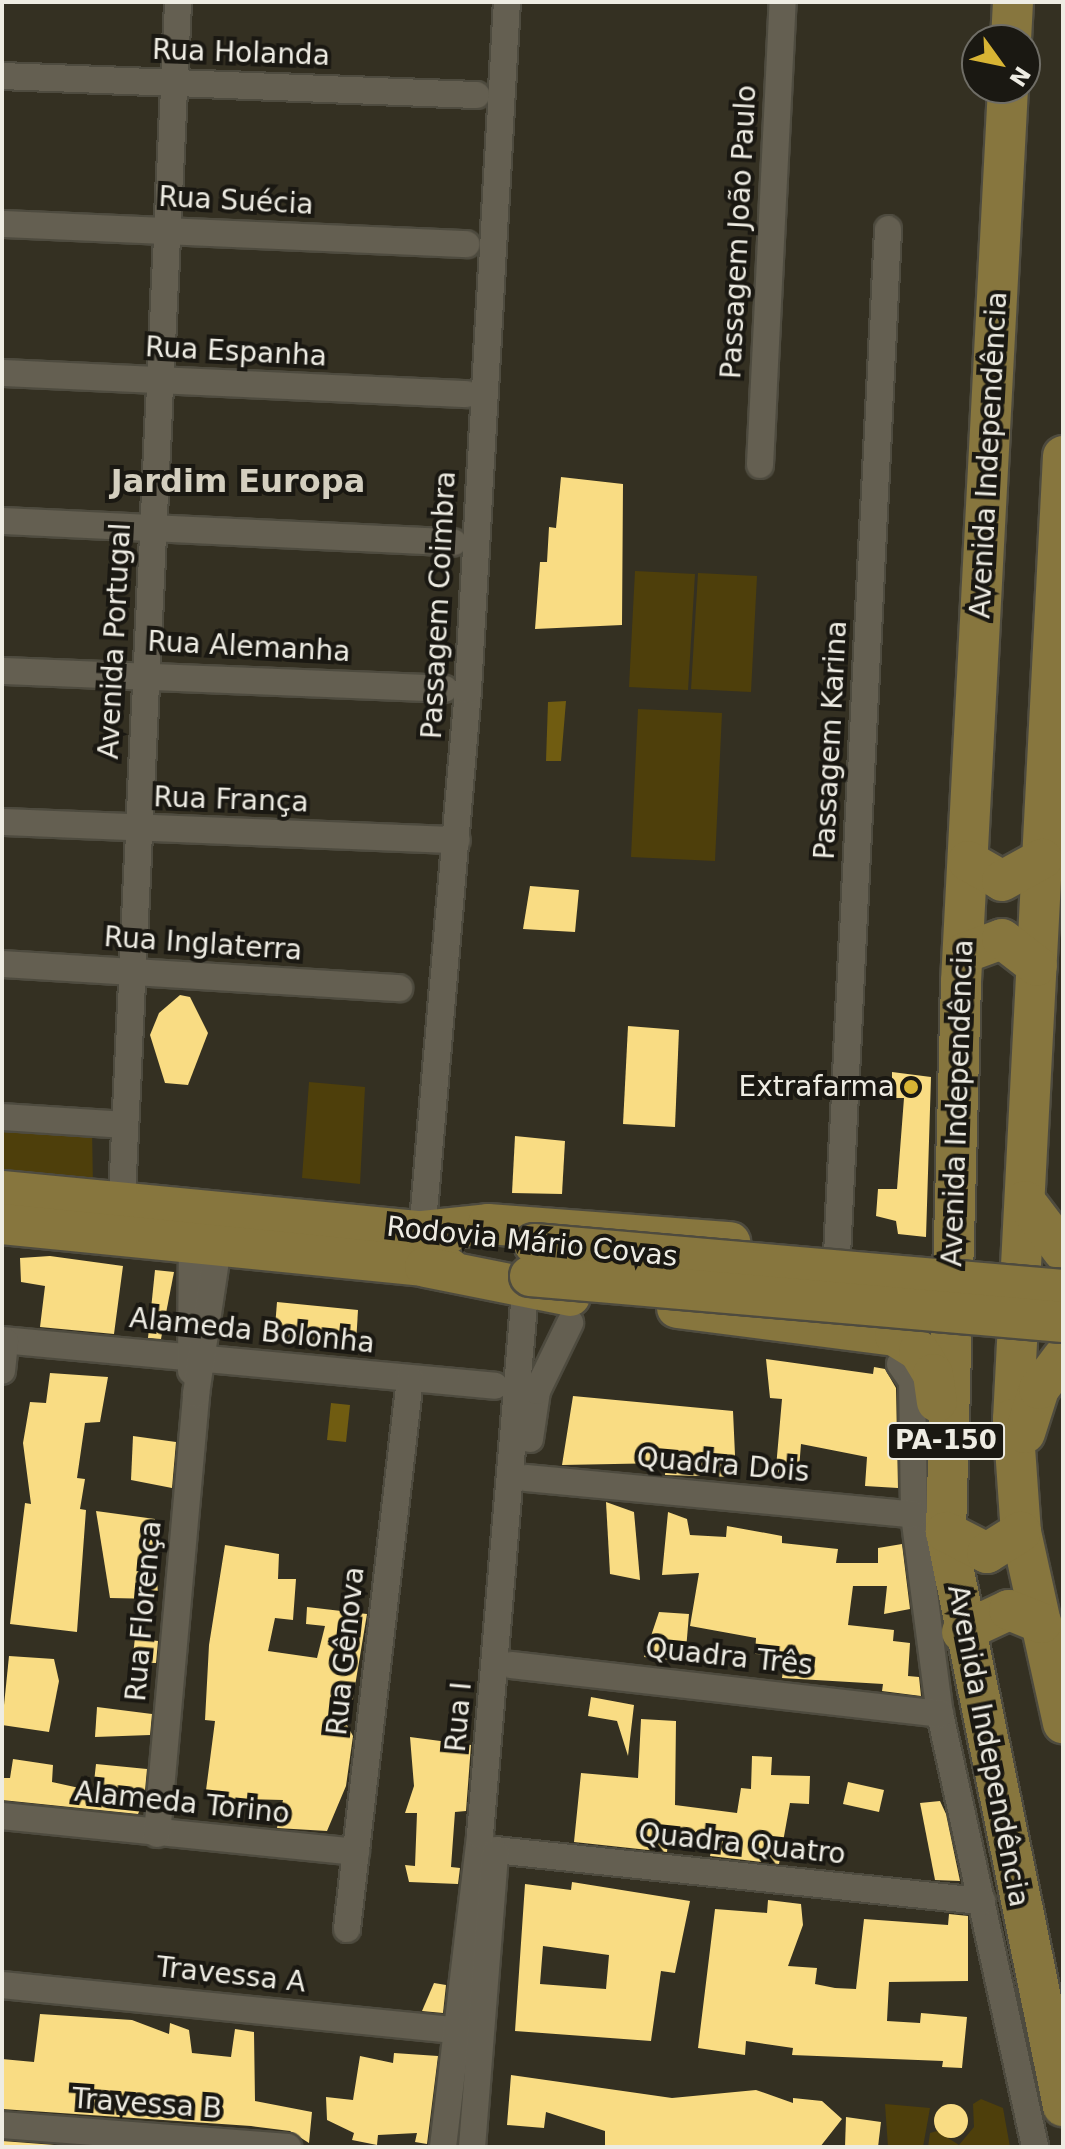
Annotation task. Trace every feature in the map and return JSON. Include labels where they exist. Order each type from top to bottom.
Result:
[{"type":"main road","points":[[1012,24],[1013,2]]},
{"type":"main road","name":"Avenida Independência","points":[[1007,104],[968,861],[947,1350],[946,1471],[930,1524],[962,1632],[1063,2106]]},
{"type":"main road","points":[[1063,456],[1025,1201],[1063,1251]]},
{"type":"main road","points":[[968,861],[1002,881],[1042,859]]},
{"type":"main road","points":[[964,953],[1002,939],[1037,966]]},
{"type":"main road","name":"Rodovia Mário Covas","points":[[2,1191],[121,1219],[205,1245],[424,1236]]},
{"type":"main road","name":"PA-150","points":[[1025,1201],[1017,1353],[1015,1480],[1021,1532],[1063,1723]]},
{"type":"main road","points":[[424,1236],[488,1224],[837,1255],[927,1254],[944,1241],[954,1215]]},
{"type":"main road","name":"Rodovia Mário Covas","points":[[2,1224],[121,1219],[424,1236],[529,1270],[1063,1322]]},
{"type":"main road","points":[[529,1270],[895,1336],[919,1351],[933,1374],[946,1471]]},
{"type":"main road","name":"Rodovia Mário Covas","points":[[529,1270],[1063,1290]]},
{"type":"main road","points":[[1015,1480],[1039,1389],[1063,1357]]},
{"type":"main road","points":[[930,1524],[987,1553],[1021,1532]]},
{"type":"main road","points":[[962,1632],[993,1612],[1042,1623]]},
{"type":"street","name":"Avenida Portugal","points":[[121,1219],[130,971],[178,2]]},
{"type":"street","name":"Passagem Coimbra","points":[[424,1236],[457,840],[507,2]]},
{"type":"street","name":"Passagem João Paulo","points":[[760,465],[783,2]]},
{"type":"street","name":"Rua Holanda","points":[[2,76],[477,95]]},
{"type":"street","name":"Rua Suécia","points":[[2,224],[467,244]]},
{"type":"street","name":"Passagem Karina","points":[[837,1255],[888,229]]},
{"type":"street","name":"Rua Espanha","points":[[2,373],[467,394]]},
{"type":"street","points":[[2,521],[454,542]]},
{"type":"street","name":"Rua Alemanha","points":[[2,671],[145,674],[445,689]]},
{"type":"street","name":"Rua França","points":[[2,822],[457,840]]},
{"type":"street","name":"Rua Inglaterra","points":[[2,964],[399,988]]},
{"type":"street","points":[[2,1117],[125,1125]]},
{"type":"street","name":"Rua Florença","points":[[157,1834],[196,1394],[205,1245]]},
{"type":"street","name":"Rua I","points":[[443,2147],[454,2030],[482,1820],[529,1270]]},
{"type":"street","points":[[472,2147],[526,1478],[537,1391],[570,1323]]},
{"type":"street","points":[[2,1371],[4,1340]]},
{"type":"street","name":"Alameda Bolonha","points":[[4,1340],[197,1355],[495,1386]]},
{"type":"street","points":[[900,1364],[912,1381],[930,1524],[940,1714],[1035,2147]]},
{"type":"street","name":"Rua Gênova","points":[[347,1929],[410,1379]]},
{"type":"street","name":"Quadra Dois","points":[[526,1478],[930,1524]]},
{"type":"street","name":"Quadra Três","points":[[511,1665],[940,1714]]},
{"type":"street","name":"Alameda Torino","points":[[2,1816],[356,1852]]},
{"type":"street","name":"Quadra Quatro","points":[[495,1850],[982,1901]]},
{"type":"street","name":"Travessa A","points":[[2,1985],[454,2030]]},
{"type":"street","name":"Travessa B","points":[[2,2125],[288,2147]]},
{"type":"shaded area","points":[[635,571],[695,574],[688,690],[629,687]]},
{"type":"shaded area","points":[[698,573],[757,576],[751,692],[691,689]]},
{"type":"shaded area","points":[[566,701],[561,761],[546,761],[548,702]]},
{"type":"shaded area","points":[[638,709],[722,713],[715,861],[631,857]]},
{"type":"shaded area","points":[[309,1082],[365,1087],[360,1184],[302,1178]]},
{"type":"shaded area","points":[[2,1126],[92,1128],[93,1188],[2,1177]]},
{"type":"shaded area","points":[[331,1403],[350,1405],[346,1442],[327,1440]]},
{"type":"shaded area","points":[[981,2099],[1003,2108],[1010,2147],[928,2147],[930,2133],[937,2131],[959,2145],[974,2127],[973,2104]]},
{"type":"shaded area","points":[[885,2104],[930,2108],[923,2147],[888,2147]]},
{"type":"building","points":[[561,477],[623,484],[622,625],[535,629],[540,562],[547,562],[549,527],[556,528]]},
{"type":"building","points":[[530,886],[579,890],[575,932],[523,929]]},
{"type":"building","points":[[180,995],[190,997],[208,1033],[188,1085],[165,1083],[150,1035],[159,1013]]},
{"type":"building","points":[[628,1026],[679,1030],[675,1127],[623,1124]]},
{"type":"building","points":[[892,1072],[931,1077],[926,1237],[898,1234],[896,1221],[876,1216],[878,1189],[897,1189],[904,1098],[892,1098]]},
{"type":"building","points":[[515,1136],[565,1141],[562,1194],[512,1193]]},
{"type":"building","points":[[50,1256],[123,1266],[114,1334],[40,1327],[45,1286],[21,1282],[20,1258]]},
{"type":"building","points":[[155,1270],[174,1272],[161,1339],[148,1338]]},
{"type":"building","points":[[277,1302],[358,1310],[356,1344],[274,1340]]},
{"type":"building","points":[[766,1359],[873,1374],[874,1367],[885,1369],[896,1388],[898,1488],[865,1486],[867,1457],[801,1444],[798,1481],[775,1479],[782,1399],[770,1398]]},
{"type":"building","points":[[50,1373],[108,1377],[100,1422],[85,1423],[77,1478],[85,1479],[80,1509],[86,1510],[77,1632],[10,1624],[25,1503],[31,1504],[23,1443],[30,1402],[46,1403]]},
{"type":"building","points":[[573,1396],[733,1411],[736,1477],[665,1475],[666,1463],[562,1465]]},
{"type":"building","points":[[133,1436],[176,1442],[172,1488],[131,1480]]},
{"type":"building","points":[[606,1502],[634,1512],[640,1580],[610,1574]]},
{"type":"building","points":[[96,1511],[155,1519],[158,1599],[110,1598]]},
{"type":"building","points":[[668,1512],[687,1519],[690,1535],[726,1537],[727,1526],[782,1536],[782,1543],[838,1549],[836,1563],[878,1563],[878,1548],[902,1544],[910,1609],[884,1614],[887,1586],[853,1586],[848,1625],[894,1630],[893,1641],[910,1643],[908,1676],[919,1677],[921,1696],[882,1691],[883,1684],[782,1678],[785,1656],[755,1654],[756,1638],[690,1626],[699,1573],[662,1575]]},
{"type":"building","points":[[225,1545],[279,1554],[278,1579],[296,1579],[293,1620],[275,1618],[268,1651],[317,1658],[325,1626],[306,1624],[307,1607],[367,1614],[352,1704],[335,1703],[353,1736],[346,1786],[327,1831],[277,1828],[283,1800],[205,1798],[215,1721],[205,1720],[209,1645]]},
{"type":"building","points":[[659,1612],[689,1614],[685,1662],[644,1657]]},
{"type":"building","points":[[135,1638],[158,1641],[156,1663],[132,1663]]},
{"type":"building","points":[[9,1656],[54,1659],[59,1681],[49,1732],[2,1725]]},
{"type":"building","points":[[591,1697],[634,1705],[628,1756],[617,1721],[588,1716]]},
{"type":"building","points":[[97,1707],[152,1714],[150,1735],[95,1737]]},
{"type":"building","points":[[641,1719],[676,1721],[675,1805],[737,1813],[741,1788],[751,1789],[752,1756],[772,1757],[771,1775],[810,1776],[809,1804],[790,1803],[779,1864],[710,1856],[714,1837],[669,1832],[667,1852],[574,1842],[581,1773],[638,1778]]},
{"type":"building","points":[[410,1737],[471,1745],[466,1811],[455,1812],[451,1867],[460,1868],[458,1884],[409,1882],[405,1865],[415,1866],[417,1813],[405,1813],[414,1786]]},
{"type":"building","points":[[13,1759],[53,1765],[52,1782],[93,1791],[96,1764],[147,1769],[144,1801],[138,1814],[2,1800],[2,1778],[10,1778]]},
{"type":"building","points":[[848,1782],[884,1790],[879,1812],[843,1804]]},
{"type":"building","points":[[940,1801],[946,1814],[960,1881],[935,1880],[920,1803]]},
{"type":"building","points":[[572,1882],[690,1901],[675,1973],[661,1971],[651,2041],[515,2031],[525,1884],[571,1890]],"holes":[[[543,1946],[609,1955],[606,1989],[540,1984]]]},
{"type":"building","points":[[768,1900],[801,1904],[803,1925],[788,1966],[817,1968],[815,1984],[835,1988],[856,1989],[864,1919],[948,1925],[949,1914],[968,1916],[968,1981],[889,1982],[887,2021],[920,2023],[921,2013],[967,2017],[962,2068],[942,2067],[943,2061],[792,2055],[793,2048],[746,2041],[745,2055],[698,2048],[715,1909],[767,1913]]},
{"type":"building","points":[[434,1983],[446,1985],[443,2013],[422,2011]]},
{"type":"building","points":[[40,2014],[132,2020],[169,2034],[170,2023],[189,2030],[192,2053],[231,2057],[235,2029],[254,2032],[255,2101],[312,2112],[309,2143],[290,2131],[251,2126],[2,2109],[2,2059],[34,2062]]},
{"type":"building","points":[[394,2053],[438,2056],[427,2144],[415,2142],[417,2133],[378,2135],[377,2145],[352,2140],[354,2133],[327,2120],[326,2097],[353,2100],[360,2056],[393,2063]]},
{"type":"building","points":[[511,2075],[672,2098],[756,2090],[793,2103],[793,2098],[822,2101],[842,2119],[820,2147],[605,2147],[605,2131],[546,2112],[544,2128],[507,2125]]},
{"type":"building","points":[[951,2104],[963,2109],[968,2121],[963,2133],[951,2138],[939,2133],[934,2121],[939,2109]]},
{"type":"building","points":[[846,2117],[881,2122],[878,2147],[845,2147]]},
{"type":"building","points":[[2,2141],[55,2145],[55,2147],[2,2147]]},
{"type":"place","name":"Extrafarma","points":[[911,1087]]},
{"type":"district","name":"Jardim Europa","points":[[238,481]]}]
